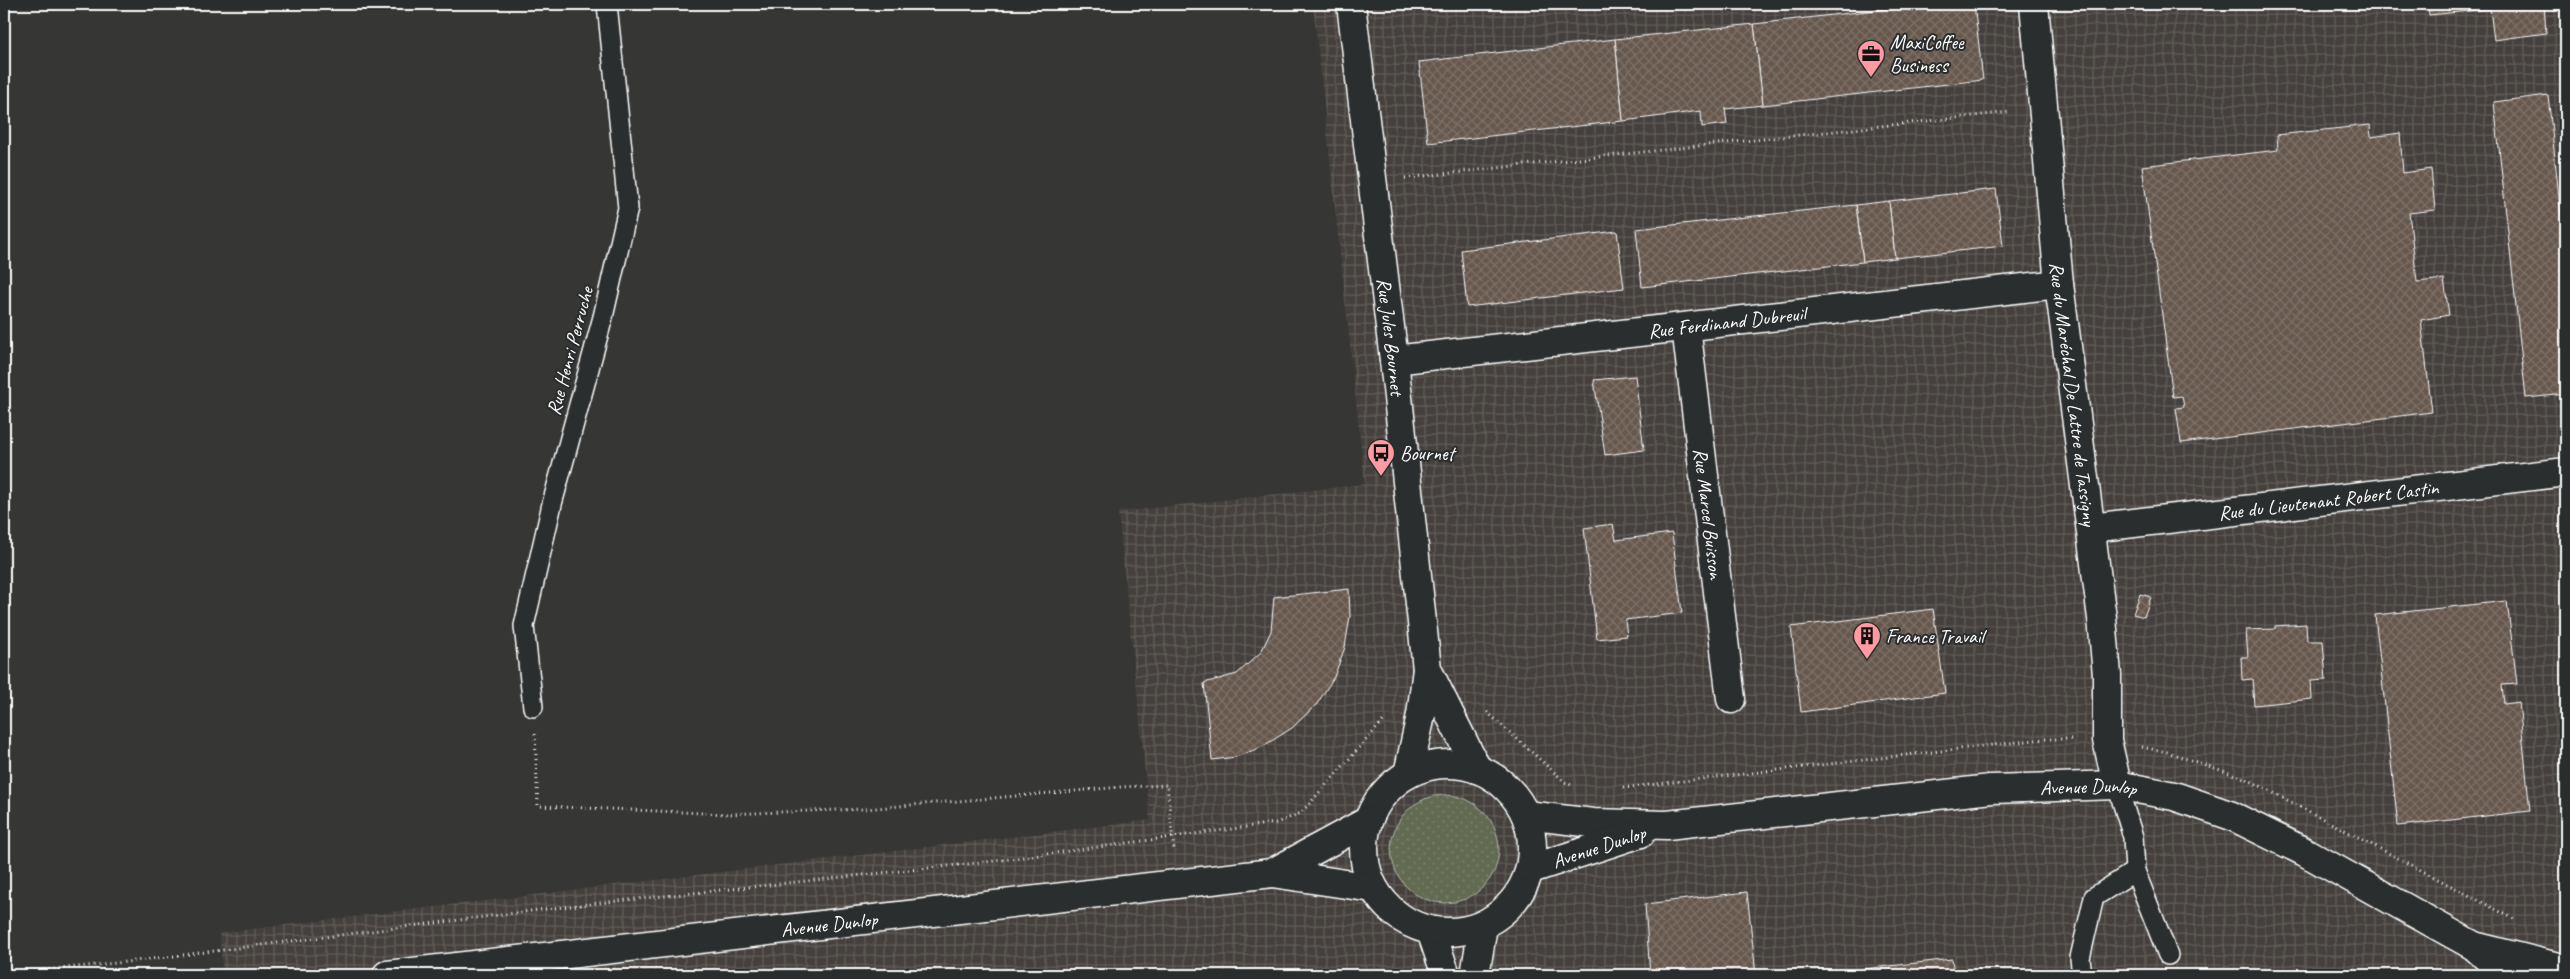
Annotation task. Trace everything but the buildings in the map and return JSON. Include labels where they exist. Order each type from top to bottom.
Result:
[{"type":"street","name":"Rue Jules Bournet","points":[[1351,4],[1394,360],[1427,669],[1421,715],[1408,774]]},
{"type":"street","name":"Rue du Maréchal De Lattre de Tassigny","points":[[2034,4],[2059,284],[2091,528],[2107,675],[2107,740],[2117,785]]},
{"type":"street","name":"Rue Ferdinand Dubreuil","points":[[1394,360],[2059,284]]},
{"type":"street","name":"Rue Marcel Buisson","points":[[1686,327],[1731,698]]},
{"type":"street","name":"Rue du Lieutenant Robert Castin","points":[[2091,528],[2566,472]]},
{"type":"street","name":"Rue Jules Bournet","points":[[1427,669],[1477,769]]},
{"type":"street","points":[[1454,764],[1477,769],[1498,780],[1509,790],[1526,815],[1533,841],[1531,869],[1521,893],[1505,912],[1484,926],[1458,932],[1431,931],[1408,922],[1388,908],[1373,888],[1364,859],[1363,844],[1368,822],[1377,803],[1391,786],[1408,774],[1430,766],[1454,764]]},
{"type":"street","name":"Avenue Dunlop","points":[[1526,815],[1593,823],[1667,825],[1991,789],[2117,785],[2174,796],[2232,816],[2303,851],[2474,946],[2506,975]]},
{"type":"street","name":"Avenue Dunlop","points":[[1272,873],[1368,822]]},
{"type":"street","name":"Avenue Dunlop","points":[[1531,869],[1592,847],[1667,825]]},
{"type":"street","name":"Avenue Dunlop","points":[[387,975],[1272,873],[1373,888]]},
{"type":"street","points":[[1475,975],[1484,926]]},
{"type":"street","points":[[1431,931],[1446,975]]},
{"type":"street","name":"Avenue Dunlop","points":[[2474,946],[2566,969]]},
{"type":"lane","name":"Rue Henri Perruche","points":[[533,707],[524,626],[552,504],[603,317],[628,208],[608,4]]},
{"type":"lane","points":[[2117,785],[2132,837],[2135,871],[2168,955]]},
{"type":"lane","points":[[2082,975],[2080,958],[2094,897],[2135,871]]},
{"type":"path","points":[[1372,181],[2043,108]]},
{"type":"path","points":[[533,707],[538,806],[727,814],[865,809],[1121,786],[1167,785],[1177,884]]},
{"type":"shaded area","points":[[1313,4],[2566,4],[2566,975],[223,975],[219,933],[1150,820],[1118,512],[1365,484]]},
{"type":"green space","points":[[1445,795],[1466,799],[1483,811],[1495,828],[1499,849],[1495,870],[1483,887],[1466,899],[1445,903],[1424,899],[1407,887],[1395,870],[1391,849],[1395,828],[1407,811],[1424,799]]},
{"type":"place","name":"MaxiCoffee Business","points":[[1871,78]]},
{"type":"place","name":"Bournet","points":[[1381,477]]},
{"type":"place","name":"France Travail","points":[[1867,660]]}]
